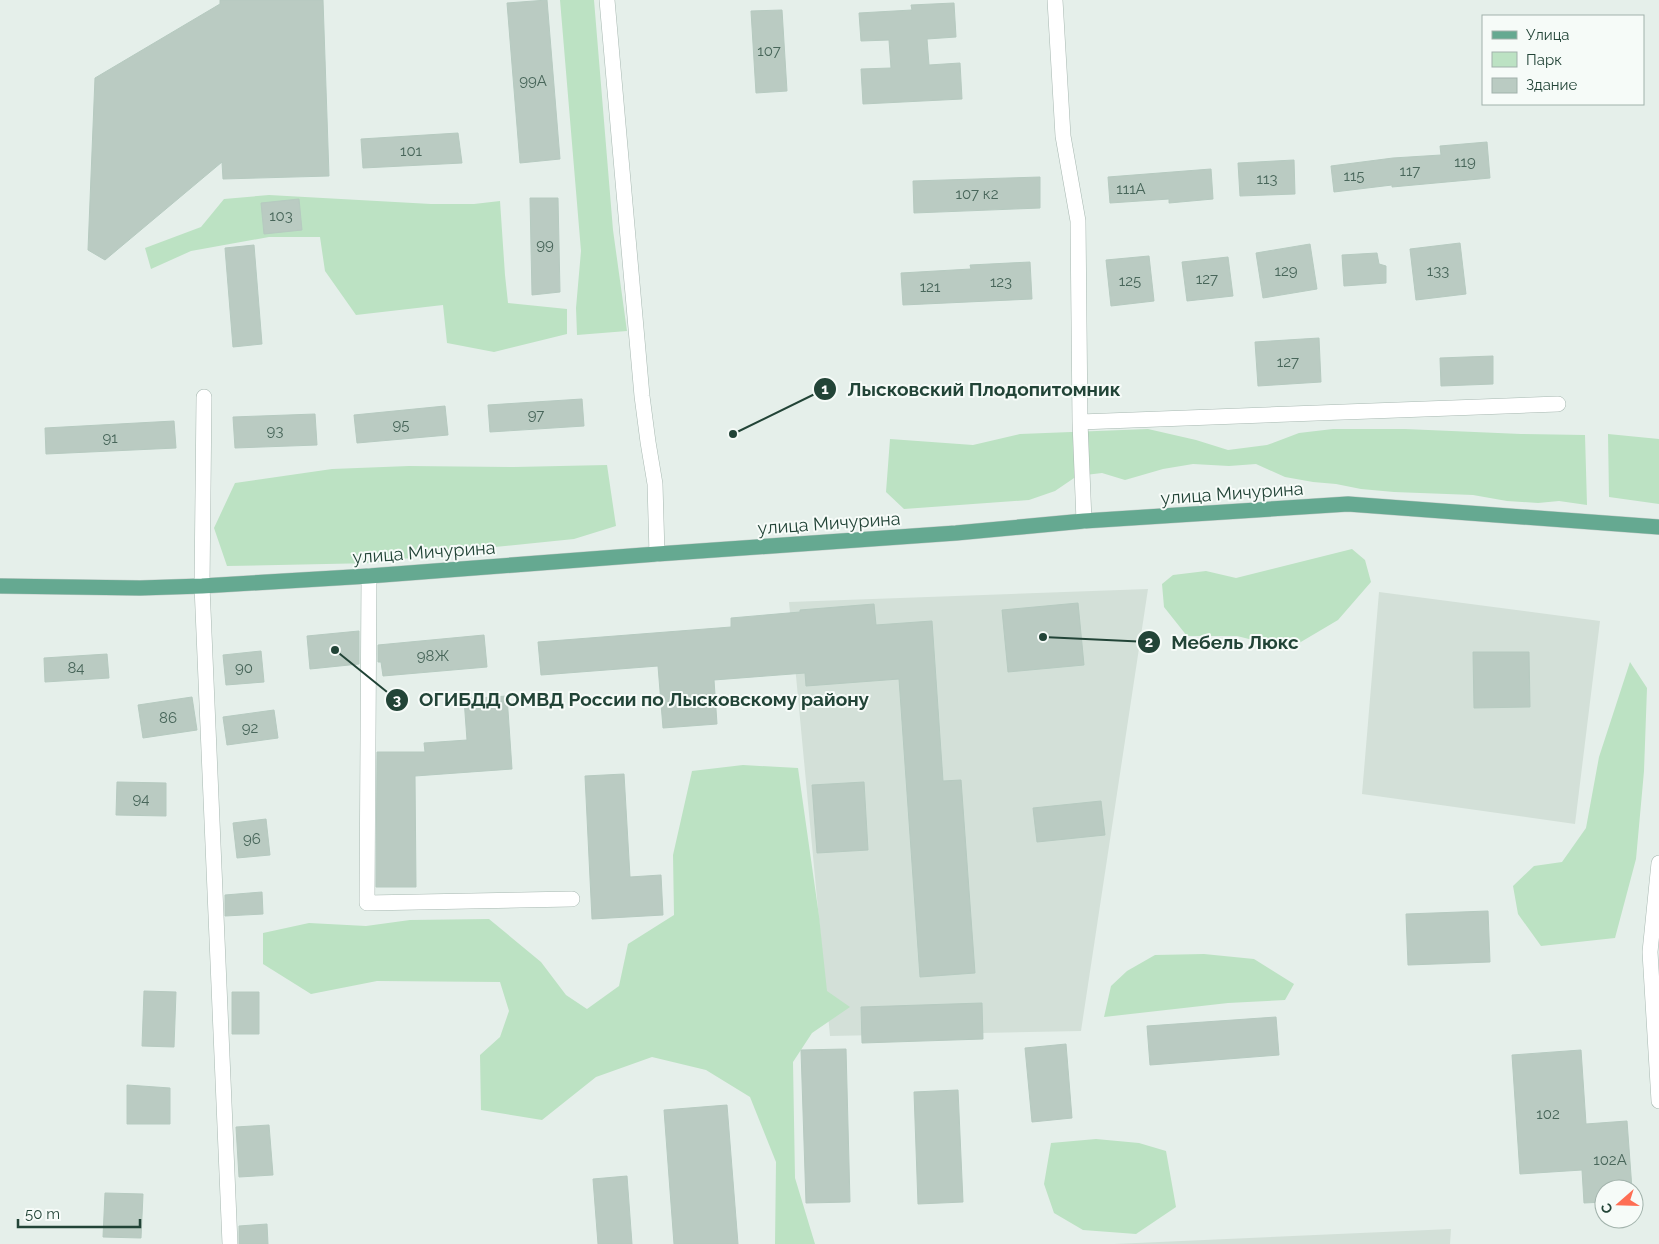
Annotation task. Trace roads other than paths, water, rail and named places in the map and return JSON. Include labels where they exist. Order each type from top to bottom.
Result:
[{"type":"main road","name":"улица Мичурина","points":[[0,586],[140,588],[369,576],[956,533],[1084,521],[1348,504],[1659,527]]},
{"type":"street","points":[[607,0],[642,396],[655,484],[657,554]]},
{"type":"street","points":[[1055,0],[1063,136],[1078,221],[1080,422],[1084,521]]},
{"type":"street","points":[[204,397],[202,586],[230,1244]]},
{"type":"street","points":[[1080,422],[1558,404]]},
{"type":"street","points":[[369,576],[367,903],[572,899]]},
{"type":"street","points":[[1659,863],[1650,952],[1659,1101]]},
{"type":"place","name":"Лысковский Плодопитомник","points":[[733,434]]},
{"type":"place","name":"Мебель Люкс","points":[[1043,637]]},
{"type":"place","name":"ОГИБДД ОМВД России по Лысковскому району","points":[[335,650]]}]
